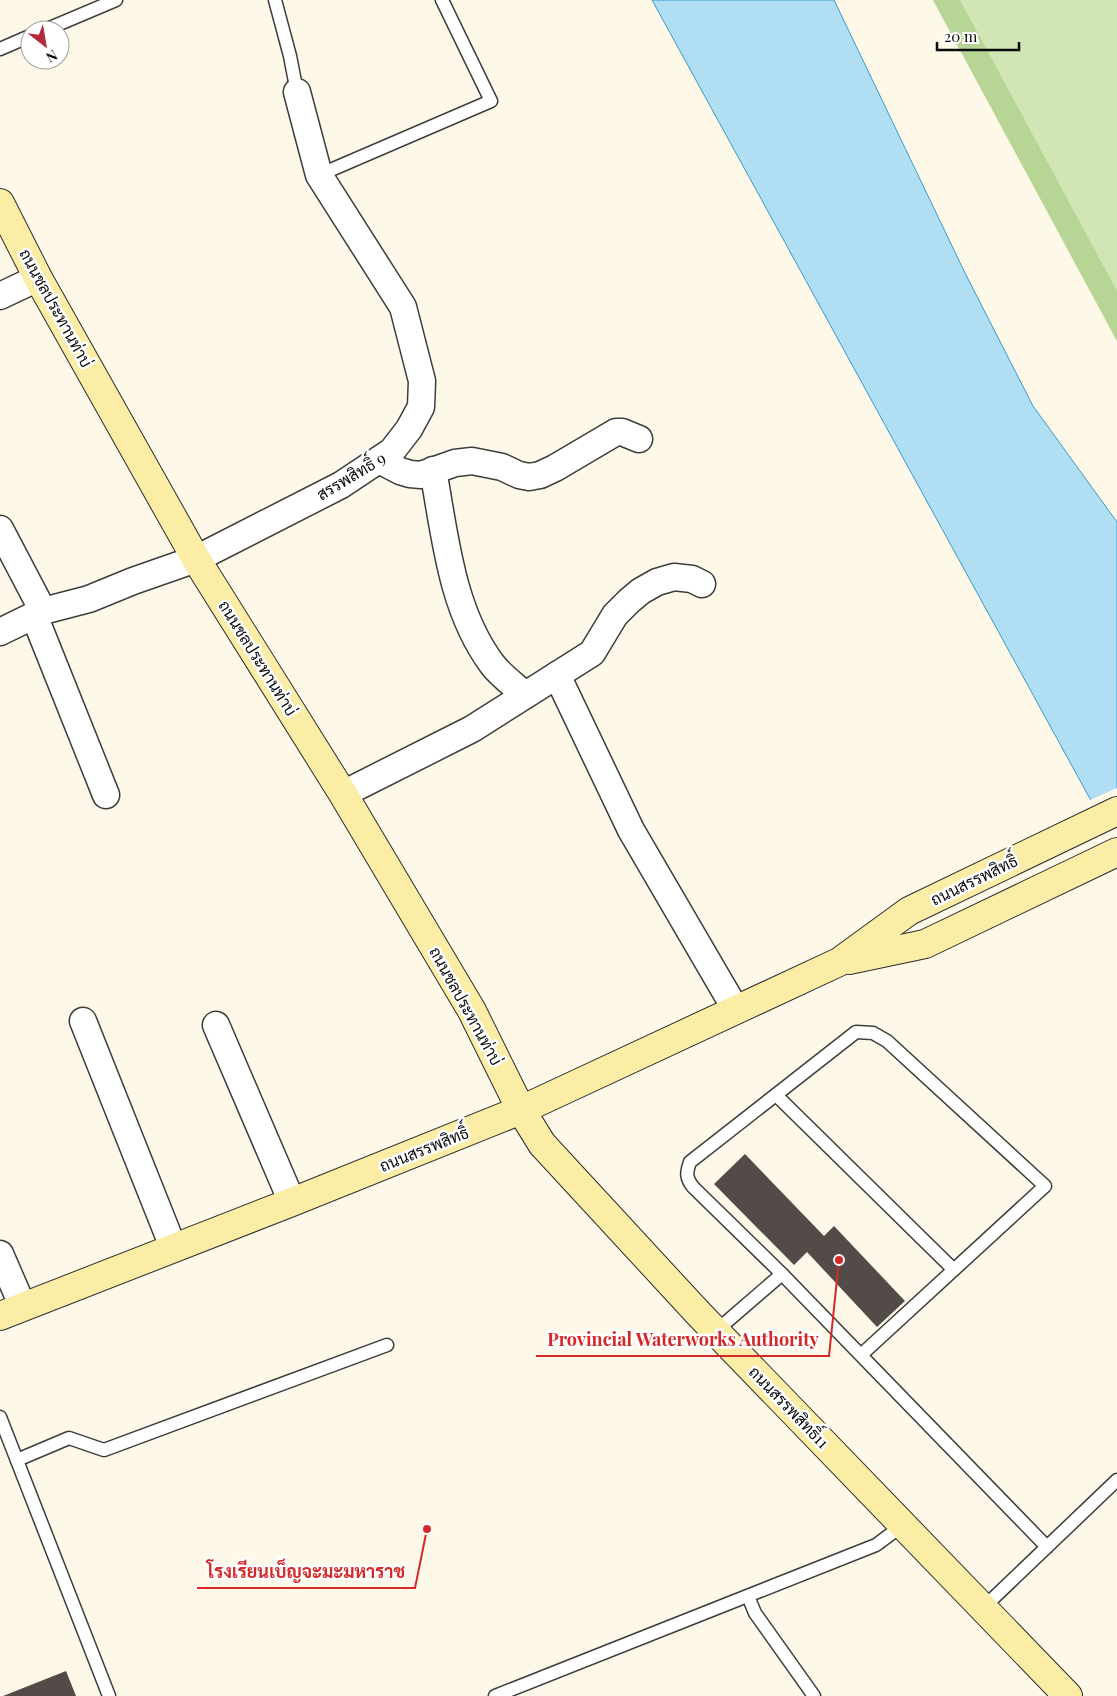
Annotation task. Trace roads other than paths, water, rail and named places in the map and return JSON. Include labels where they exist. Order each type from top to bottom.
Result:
[{"type":"street","name":"สรรพสิทธิ์ 9","points":[[0,632],[38,613],[89,599],[196,559],[341,485],[392,451],[410,429],[421,407],[422,381],[403,307],[319,174],[297,92]]},
{"type":"street","name":"ถนนชลประทานท่าบ่","points":[[0,204],[38,278],[196,559],[343,794],[472,1011],[521,1110]]},
{"type":"street","points":[[0,296],[38,278]]},
{"type":"street","points":[[379,460],[410,474],[421,474],[455,463],[472,461],[502,466],[519,475],[529,477],[540,475],[555,468],[596,442],[616,432],[622,432],[639,439]]},
{"type":"street","points":[[433,470],[455,583],[468,623],[478,643],[493,665],[525,695]]},
{"type":"street","points":[[0,529],[38,613],[106,795]]},
{"type":"street","points":[[343,794],[472,729],[592,653],[601,635],[615,615],[641,591],[657,582],[674,577],[692,579],[702,584]]},
{"type":"street","points":[[557,675],[631,830],[736,1010]]},
{"type":"street","name":"ถนนสรรพสิทธิ์","points":[[12,1311],[521,1110],[839,962],[909,911],[1117,811]]},
{"type":"street","name":"ถนนสรรพสิทธิ์","points":[[839,962],[925,944],[1117,852]]},
{"type":"street","points":[[83,1021],[173,1247]]},
{"type":"street","points":[[216,1025],[292,1202]]},
{"type":"street","name":"ถนนสรรพสิทธิ์11","points":[[521,1110],[542,1144],[716,1331],[1068,1696]]},
{"type":"street","points":[[0,1254],[12,1311]]},
{"type":"lane","points":[[68,20],[116,0]]},
{"type":"lane","points":[[275,0],[290,56],[297,92]]},
{"type":"lane","points":[[319,174],[491,101],[442,0]]},
{"type":"lane","points":[[0,49],[20,40]]},
{"type":"lane","points":[[861,1355],[1045,1186],[887,1041],[873,1033],[856,1032],[690,1162],[686,1172],[688,1180],[1047,1547]]},
{"type":"lane","points":[[776,1095],[953,1269]]},
{"type":"lane","points":[[716,1331],[782,1274]]},
{"type":"lane","points":[[17,1460],[69,1438],[104,1450],[387,1345]]},
{"type":"lane","points":[[0,1417],[109,1696]]},
{"type":"lane","points":[[983,1608],[1117,1480]]},
{"type":"lane","points":[[495,1696],[876,1545],[903,1525]]},
{"type":"lane","points":[[748,1596],[755,1613],[814,1696]]},
{"type":"water","points":[[652,0],[834,0],[965,273],[1033,406],[1117,522],[1117,848]]},
{"type":"place","name":"Provincial Waterworks Authority","points":[[839,1260]]},
{"type":"place","name":"โรงเรียนเบ็ญจะมะมหาราช","points":[[427,1529]]}]
